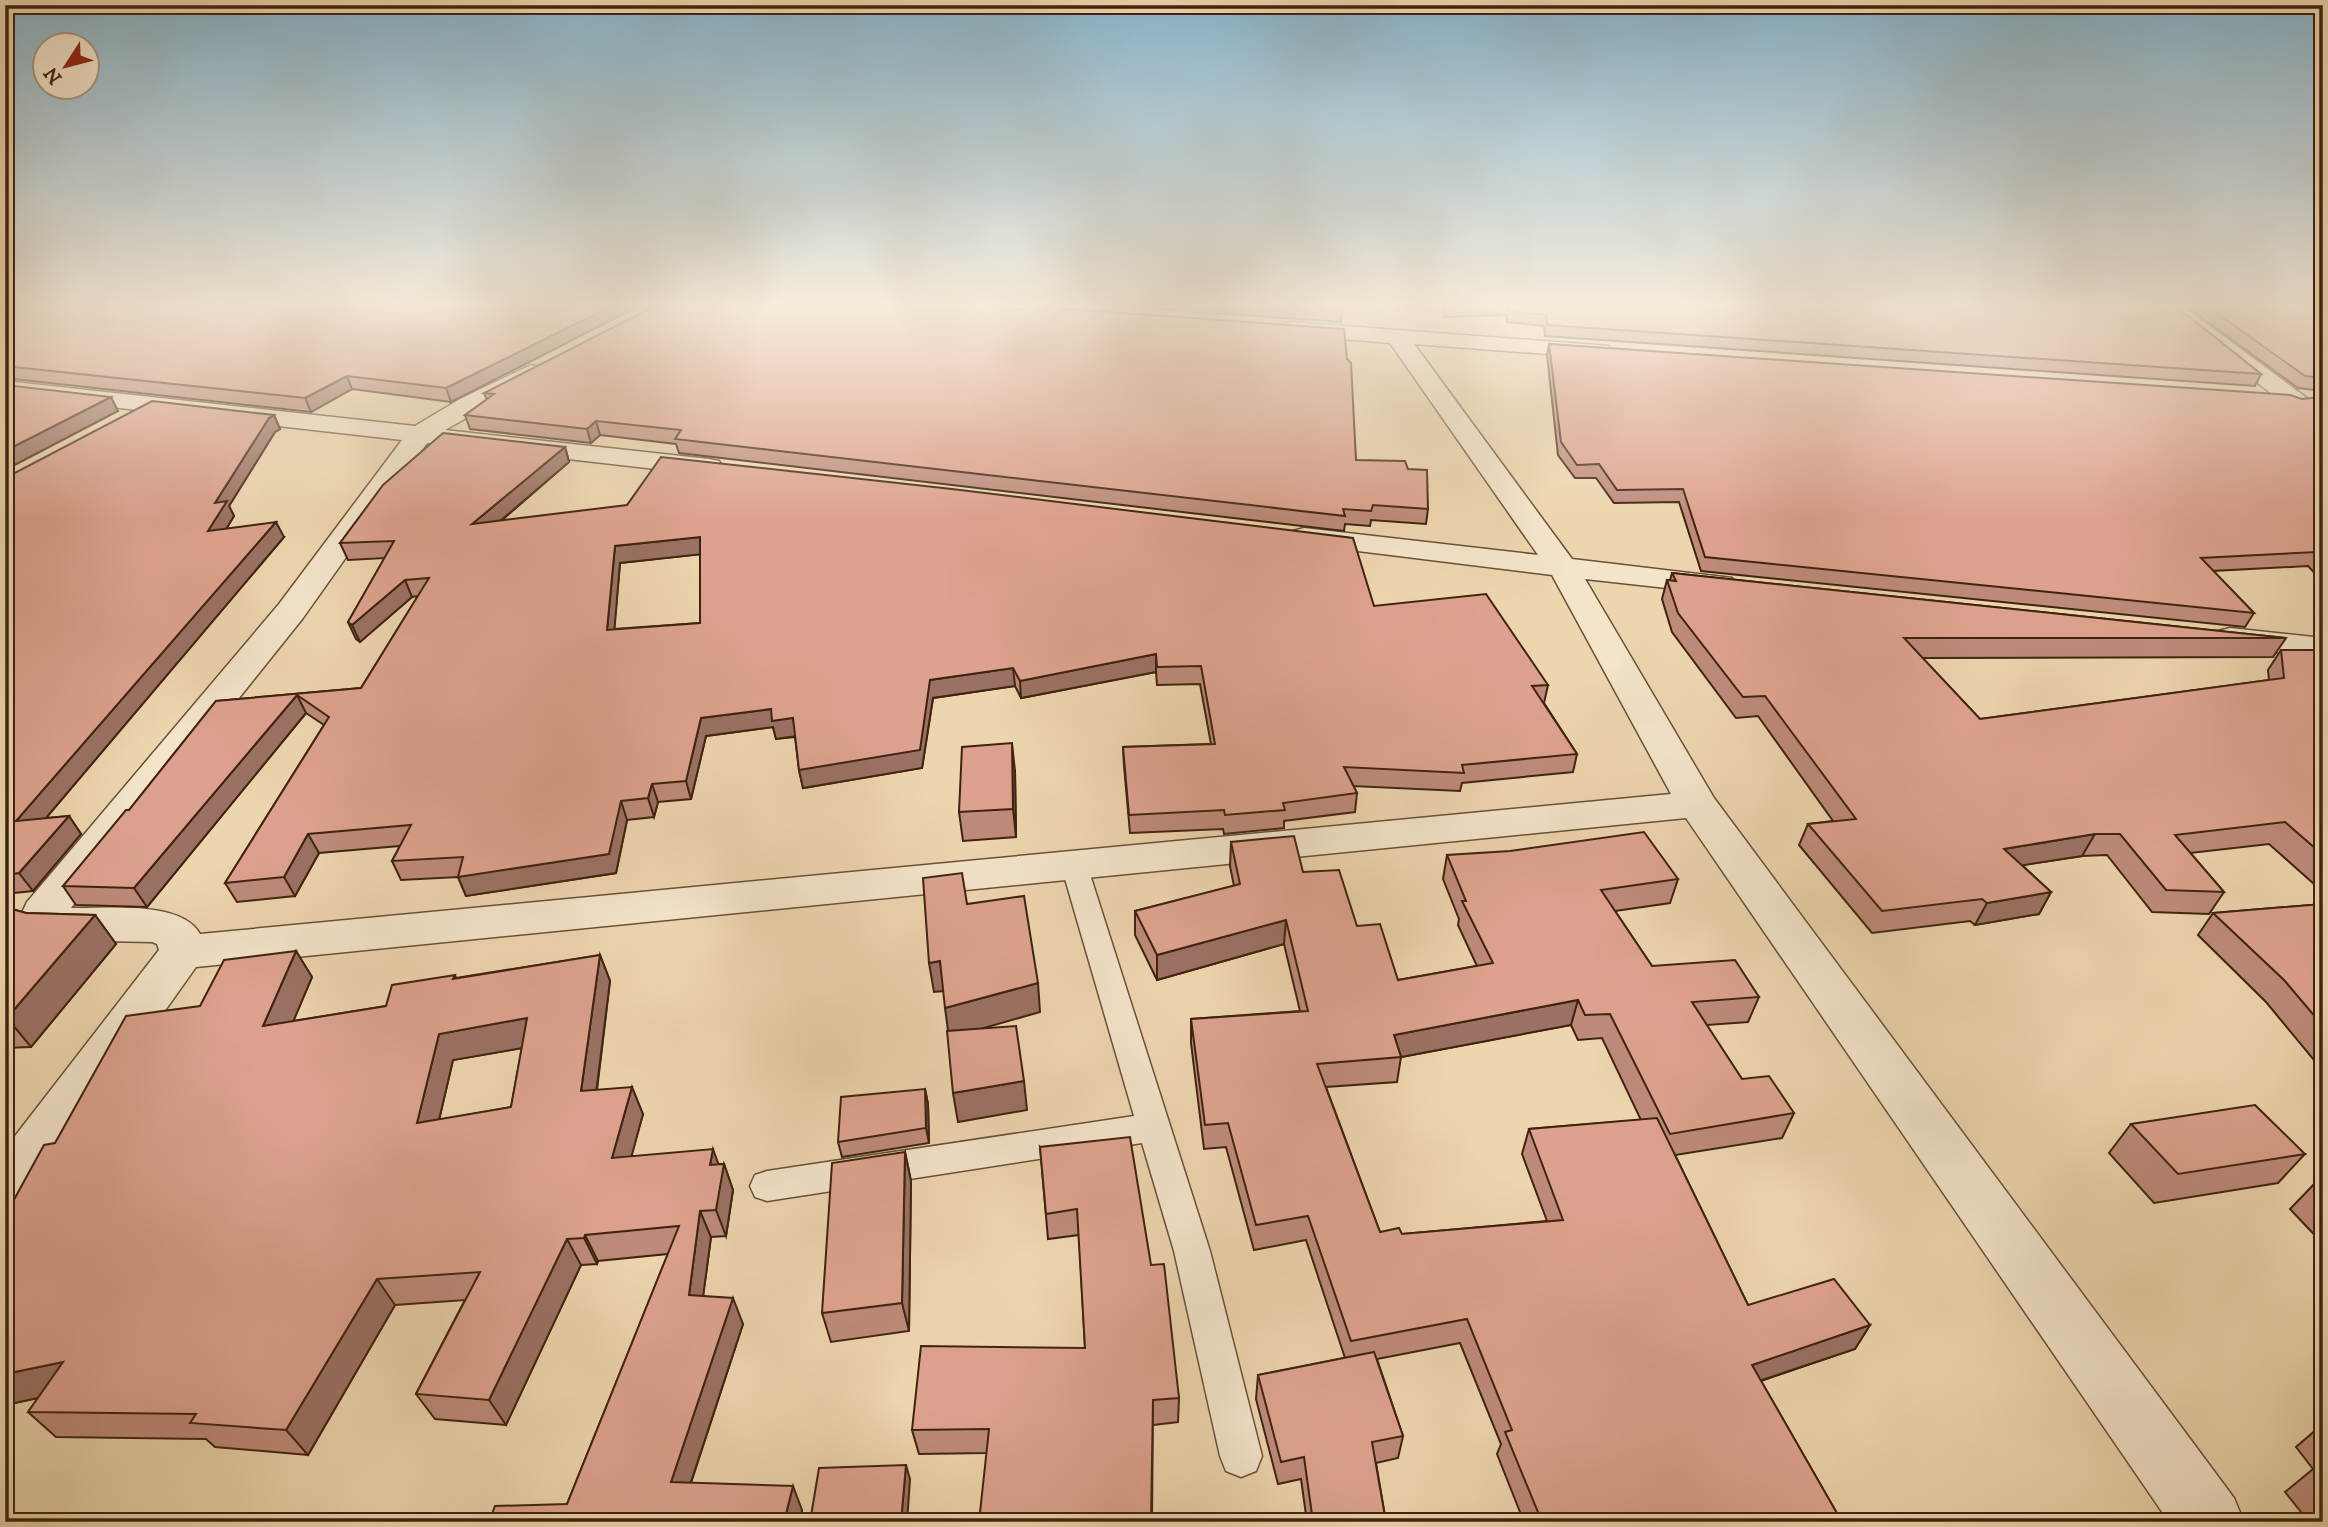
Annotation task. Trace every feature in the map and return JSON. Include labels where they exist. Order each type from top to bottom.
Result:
[{"type":"street","points":[[182,952],[178,935],[158,926],[49,924],[40,921],[52,902],[292,611],[420,434],[469,404],[525,375]]},
{"type":"street","points":[[1425,375],[1564,569],[1697,804],[2210,1522]]},
{"type":"street","points":[[2261,375],[2323,422]]},
{"type":"street","points":[[5,388],[735,469]]},
{"type":"street","points":[[2250,395],[2323,401]]},
{"type":"street","points":[[116,425],[153,405]]},
{"type":"street","points":[[1273,533],[1743,588]]},
{"type":"street","points":[[2199,635],[2323,648]]},
{"type":"street","points":[[5,1192],[182,952],[1697,804]]},
{"type":"lane","points":[[1074,865],[1192,1251],[1241,1456]]},
{"type":"lane","points":[[767,1186],[1155,1127]]},
{"type":"building","points":[[92,375],[472,375],[446,388],[347,376],[305,398]]},
{"type":"building","points":[[519,375],[1352,375],[1356,460],[1405,461],[1408,469],[1427,470],[1428,509],[1373,505],[1371,511],[1343,509],[1345,516],[675,439],[681,430],[596,421],[587,429],[465,415],[494,394],[484,393]]},
{"type":"building","points":[[1553,375],[2003,375],[2290,395],[2302,399],[2323,397],[2323,558],[2317,552],[2201,558],[2254,613],[1705,557],[1683,489],[1617,490],[1599,464],[1577,465],[1561,442]]},
{"type":"building","points":[[2323,375],[2323,378],[2305,376]]},
{"type":"building","points":[[5,385],[111,397],[5,451]]},
{"type":"building","points":[[152,401],[274,415],[269,418],[215,503],[227,501],[208,531],[276,522],[16,821],[69,816],[19,873],[5,875],[5,478]]},
{"type":"building","points":[[443,433],[565,447],[472,524],[627,505],[661,457],[1353,538],[1374,606],[1486,594],[1548,685],[1532,686],[1577,754],[1462,765],[1464,773],[1344,767],[1357,793],[1283,803],[1285,810],[1225,815],[1224,810],[1129,815],[1123,747],[1215,744],[1201,666],[1157,667],[1156,654],[1020,681],[1013,668],[930,680],[920,750],[799,770],[793,718],[772,721],[771,709],[701,718],[686,781],[652,784],[648,798],[621,801],[609,854],[458,877],[463,857],[392,861],[411,825],[308,834],[284,877],[225,883],[329,717],[297,695],[134,888],[63,886],[126,810],[129,810],[216,701],[361,688],[429,578],[405,580],[352,625],[348,622],[394,541],[340,543],[383,485]],"holes":[[[700,537],[700,623],[607,630],[615,546]]]},
{"type":"building","points":[[1672,573],[2286,638],[1904,638],[1980,719],[2284,678],[2281,650],[2323,650],[2323,855],[2285,822],[2175,835],[2224,892],[2166,890],[2120,834],[2095,834],[2004,849],[2051,892],[1987,903],[1982,899],[1882,911],[1808,824],[1856,819],[1765,696],[1743,697],[1678,613],[1667,580],[1676,581]]},
{"type":"building","points":[[1012,743],[1013,809],[959,812],[962,747]]},
{"type":"building","points":[[1644,832],[1678,879],[1601,890],[1652,966],[1735,960],[1759,997],[1692,1002],[1742,1079],[1769,1076],[1794,1113],[1670,1134],[1610,1014],[1585,1015],[1578,1000],[1394,1035],[1401,1057],[1317,1064],[1380,1232],[1399,1228],[1402,1234],[1563,1220],[1529,1129],[1657,1118],[1748,1305],[1834,1279],[1870,1325],[1752,1365],[1842,1522],[1542,1522],[1505,1432],[1512,1430],[1467,1319],[1351,1341],[1308,1216],[1256,1225],[1228,1123],[1205,1125],[1191,1019],[1308,1011],[1286,920],[1157,955],[1135,911],[1240,884],[1231,842],[1294,836],[1303,872],[1339,870],[1357,926],[1380,924],[1398,980],[1493,963],[1462,901],[1466,901],[1447,855],[1510,851]]},
{"type":"building","points":[[962,873],[967,904],[1024,896],[1038,983],[945,1008],[940,961],[929,963],[923,878]]},
{"type":"building","points":[[2323,904],[2323,1026],[2284,980],[2213,913]]},
{"type":"building","points":[[5,907],[26,913],[95,915],[7,1018],[5,1018]]},
{"type":"building","points":[[296,951],[263,1026],[386,1006],[392,985],[455,975],[453,979],[600,955],[581,1091],[632,1087],[612,1158],[713,1149],[710,1165],[724,1164],[716,1210],[700,1211],[689,1295],[733,1298],[671,1482],[793,1486],[784,1522],[489,1522],[495,1506],[567,1504],[679,1226],[567,1239],[489,1400],[416,1394],[480,1272],[377,1279],[286,1430],[190,1423],[196,1414],[28,1412],[63,1362],[5,1374],[5,1216],[44,1145],[55,1143],[126,1016],[200,1006],[224,960]],"holes":[[[527,1018],[511,1107],[417,1123],[439,1034]]]},
{"type":"building","points":[[1016,1026],[1024,1081],[953,1093],[947,1031]]},
{"type":"building","points":[[925,1089],[926,1128],[838,1142],[841,1097]]},
{"type":"building","points":[[2255,1105],[2305,1154],[2178,1174],[2131,1124]]},
{"type":"building","points":[[1130,1137],[1151,1265],[1164,1264],[1179,1398],[1153,1400],[1151,1522],[979,1522],[989,1429],[912,1430],[921,1346],[1085,1348],[1077,1209],[1046,1214],[1040,1147]]},
{"type":"building","points":[[905,1152],[902,1303],[822,1313],[832,1163]]},
{"type":"building","points":[[1374,1352],[1403,1436],[1372,1442],[1386,1522],[1313,1522],[1304,1457],[1281,1462],[1258,1375]]},
{"type":"building","points":[[906,1465],[901,1522],[810,1522],[819,1468]]},
{"type":"building","points":[[2323,1465],[2323,1475],[2315,1467]]}]
